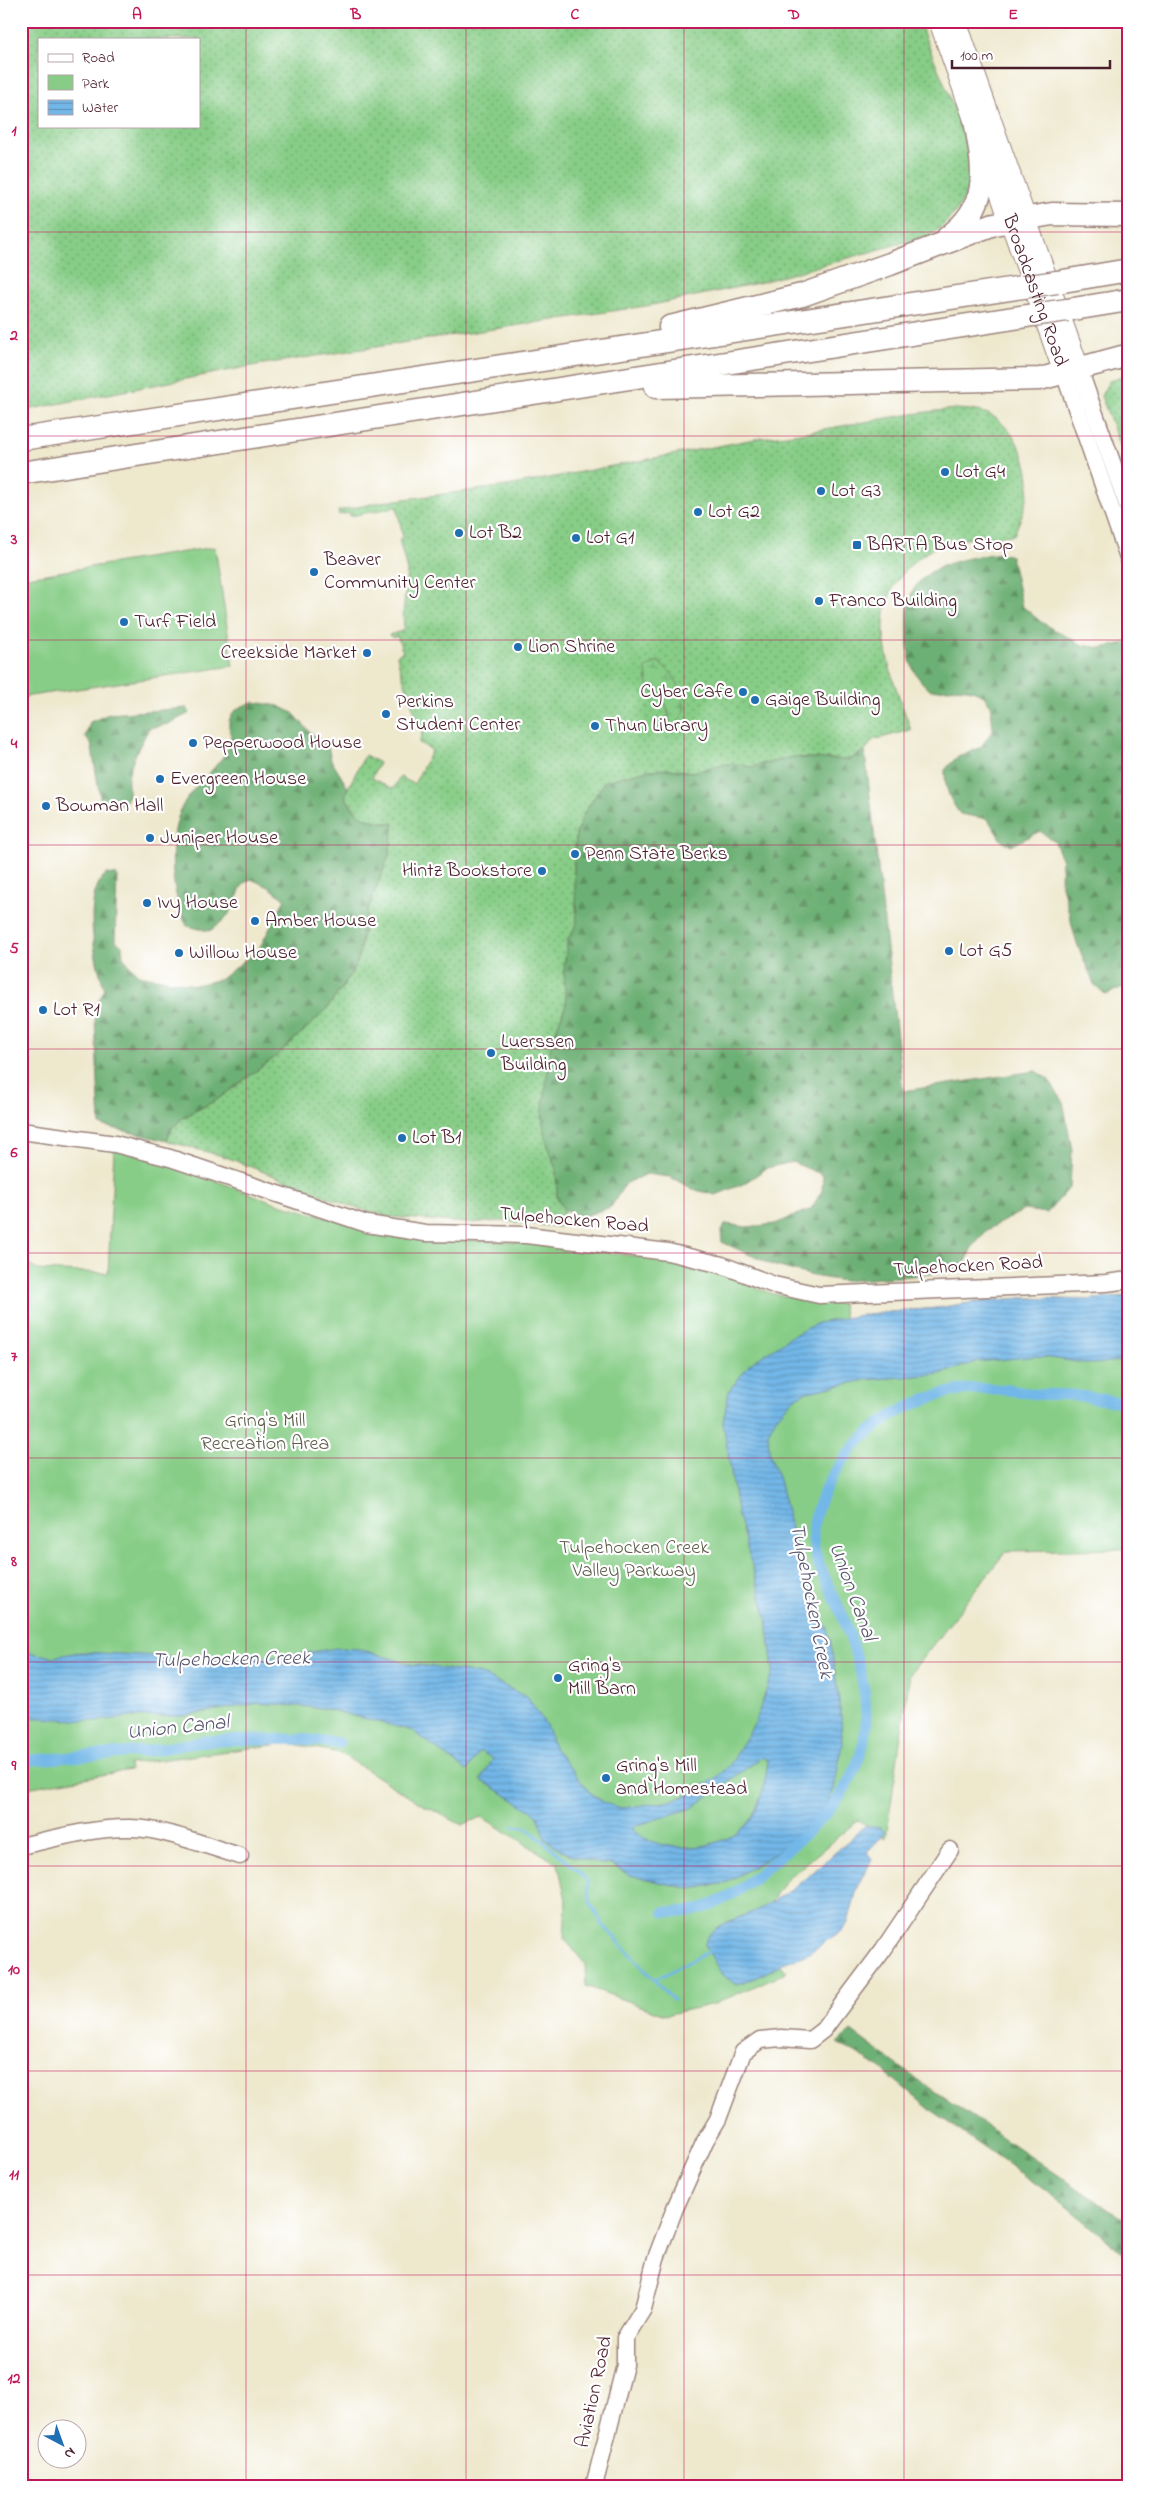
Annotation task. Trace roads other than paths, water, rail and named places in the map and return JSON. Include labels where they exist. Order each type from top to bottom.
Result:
[{"type":"highway","points":[[932,248],[966,220],[980,196],[984,179],[974,114]]},
{"type":"highway","points":[[449,375],[685,324],[802,295],[994,224],[1052,214],[1129,215]]},
{"type":"highway","points":[[21,440],[1129,270]]},
{"type":"highway","points":[[21,473],[1129,300]]},
{"type":"highway","points":[[518,396],[686,385],[1040,379],[1129,355]]},
{"type":"main road","name":"Broadcasting Road","points":[[939,21],[974,114],[1018,220]]},
{"type":"main road","name":"Broadcasting Road","points":[[956,21],[1018,220],[1072,371]]},
{"type":"street","name":"Broadcasting Road","points":[[1072,371],[1129,510]]},
{"type":"street","name":"Broadcasting Road","points":[[1072,371],[1129,560]]},
{"type":"street","name":"Tulpehocken Road","points":[[21,1130],[115,1144],[170,1158],[324,1211],[375,1225],[425,1233],[526,1235],[668,1252],[714,1262],[774,1285],[819,1294],[1106,1283],[1129,1280]]},
{"type":"street","points":[[21,1846],[106,1829],[133,1828],[169,1835],[240,1856]]},
{"type":"street","name":"Aviation Road","points":[[594,2486],[625,2365],[625,2338],[643,2309],[656,2258],[675,2208],[705,2141],[721,2111],[743,2052],[760,2040],[780,2038],[810,2040],[823,2030],[867,1972],[950,1850]]},
{"type":"water","name":"Tulpehocken Creek","points":[[1129,1296],[1129,1360],[1092,1364],[1037,1356],[976,1362],[940,1374],[865,1380],[803,1393],[791,1401],[775,1419],[768,1433],[769,1451],[779,1480],[798,1555],[830,1637],[841,1716],[842,1745],[834,1789],[825,1808],[794,1839],[766,1859],[726,1883],[691,1889],[629,1875],[611,1864],[601,1864],[569,1855],[545,1839],[537,1814],[481,1780],[493,1759],[480,1751],[467,1771],[413,1731],[323,1708],[259,1703],[183,1716],[133,1717],[95,1721],[21,1717],[21,1651],[53,1657],[80,1652],[159,1656],[186,1660],[222,1660],[280,1657],[337,1648],[359,1649],[410,1664],[481,1674],[528,1698],[546,1725],[555,1749],[591,1794],[607,1804],[622,1808],[666,1802],[688,1795],[715,1779],[729,1766],[755,1723],[773,1670],[767,1618],[738,1516],[723,1422],[729,1391],[750,1364],[794,1335],[818,1323],[867,1314],[937,1308],[983,1301],[1023,1298],[1086,1300]],"holes":[[[762,1757],[768,1760],[763,1788],[756,1809],[744,1827],[730,1837],[714,1843],[678,1847],[645,1839],[633,1830],[635,1826],[692,1808]]]},
{"type":"water","points":[[866,1825],[880,1827],[885,1833],[867,1852],[872,1859],[857,1889],[848,1923],[841,1931],[806,1955],[783,1963],[758,1977],[736,1984],[722,1975],[705,1945],[711,1932],[726,1923],[773,1902],[801,1882]]},
{"type":"waterway","name":"Union Canal","points":[[664,1912],[691,1911],[708,1906],[721,1901],[744,1886],[817,1822],[840,1795],[855,1769],[864,1741],[866,1712],[862,1682],[854,1648],[840,1610],[819,1565],[813,1535],[815,1516],[826,1487],[842,1462],[856,1445],[890,1417],[910,1406],[952,1392],[974,1389],[1001,1389],[1036,1394],[1072,1395],[1129,1404]]},
{"type":"waterway","name":"Union Canal","points":[[21,1761],[148,1751],[205,1741],[301,1739],[339,1743]]},
{"type":"waterway","points":[[513,1826],[526,1827],[579,1871],[587,1881],[590,1902],[603,1925],[673,2000]]},
{"type":"waterway","points":[[654,1980],[710,1951]]},
{"type":"place","name":"Lot G4","points":[[945,472]]},
{"type":"place","name":"Lot G3","points":[[821,491]]},
{"type":"place","name":"Lot G2","points":[[698,512]]},
{"type":"place","name":"Lot B2","points":[[459,533]]},
{"type":"place","name":"Lot G1","points":[[576,538]]},
{"type":"place","name":"BARTA Bus Stop","points":[[857,545]]},
{"type":"place","name":"Beaver Community Center","points":[[314,572]]},
{"type":"place","name":"Franco Building","points":[[819,601]]},
{"type":"place","name":"Turf Field","points":[[124,622]]},
{"type":"place","name":"Lion Shrine","points":[[518,647]]},
{"type":"place","name":"Creekside Market","points":[[367,653]]},
{"type":"place","name":"Cyber Cafe","points":[[743,692]]},
{"type":"place","name":"Gaige Building","points":[[755,700]]},
{"type":"place","name":"Perkins Student Center","points":[[386,714]]},
{"type":"place","name":"Thun Library","points":[[595,726]]},
{"type":"place","name":"Pepperwood House","points":[[193,743]]},
{"type":"place","name":"Evergreen House","points":[[160,779]]},
{"type":"place","name":"Bowman Hall","points":[[46,806]]},
{"type":"place","name":"Juniper House","points":[[150,838]]},
{"type":"place","name":"Penn State Berks","points":[[575,854]]},
{"type":"place","name":"Hintz Bookstore","points":[[542,871]]},
{"type":"place","name":"Ivy House","points":[[147,903]]},
{"type":"place","name":"Amber House","points":[[255,921]]},
{"type":"place","name":"Lot G5","points":[[949,951]]},
{"type":"place","name":"Willow House","points":[[179,953]]},
{"type":"place","name":"Lot R1","points":[[43,1010]]},
{"type":"place","name":"Luerssen Building","points":[[491,1053]]},
{"type":"place","name":"Lot B1","points":[[402,1138]]},
{"type":"place","name":"Gring's Mill Barn","points":[[558,1678]]},
{"type":"place","name":"Gring's Mill and Homestead","points":[[606,1778]]},
{"type":"park label","name":"Gring's Mill Recreation Area","points":[[265,1432]]},
{"type":"park label","name":"Tulpehocken Creek Valley Parkway","points":[[634,1560]]}]
